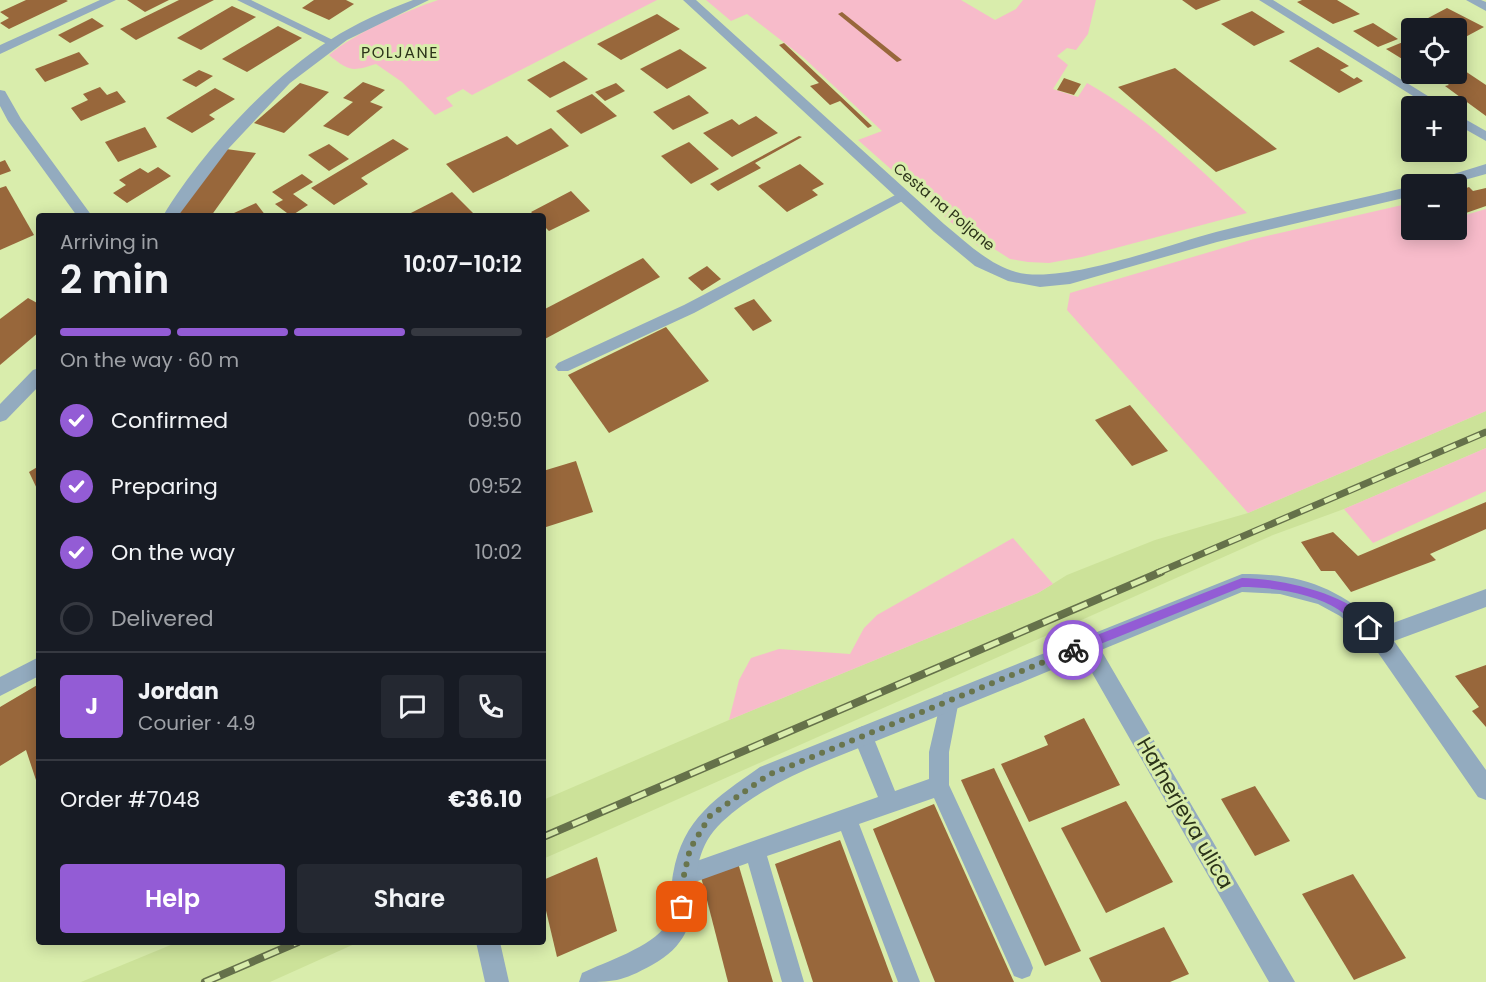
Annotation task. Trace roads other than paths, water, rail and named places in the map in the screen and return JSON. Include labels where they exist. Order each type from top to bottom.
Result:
[{"type":"street","points":[[0,50],[110,0]]},
{"type":"street","points":[[172,213],[194,181],[239,126],[276,90],[333,43],[423,0]]},
{"type":"street","name":"Cesta na Poljane","points":[[689,0],[980,262],[1013,277],[1040,282],[1070,278],[1217,237],[1401,194]]},
{"type":"street","points":[[1265,0],[1421,96]]},
{"type":"street","points":[[1473,0],[1486,7]]},
{"type":"street","points":[[0,94],[15,121],[83,213]]},
{"type":"street","points":[[1467,125],[1486,137]]},
{"type":"street","points":[[1467,175],[1486,169]]},
{"type":"street","points":[[0,415],[36,378]]},
{"type":"street","points":[[591,982],[657,948],[674,933],[682,907],[684,875],[690,849],[710,816],[768,775],[1242,583],[1267,582],[1304,591],[1341,605],[1379,637],[1486,789]]},
{"type":"street","points":[[1379,637],[1486,598]]},
{"type":"street","name":"Hafnerjeva ulica","points":[[1087,644],[1283,982]]},
{"type":"street","points":[[489,945],[497,982]]},
{"type":"lane","points":[[242,0],[333,43]]},
{"type":"lane","points":[[563,367],[689,309],[903,195]]},
{"type":"lane","points":[[0,687],[36,668]]},
{"type":"lane","points":[[950,700],[939,752],[939,786],[1022,968]]},
{"type":"lane","points":[[863,736],[890,803]]},
{"type":"lane","points":[[684,875],[939,786]]},
{"type":"lane","points":[[846,818],[909,982]]},
{"type":"lane","points":[[755,851],[793,982]]},
{"type":"railway","points":[[1157,573],[1486,432]]},
{"type":"railway","points":[[546,836],[1161,572]]},
{"type":"railway","points":[[205,982],[291,945]]},
{"type":"district","name":"POLJANE","points":[[400,52]]}]
